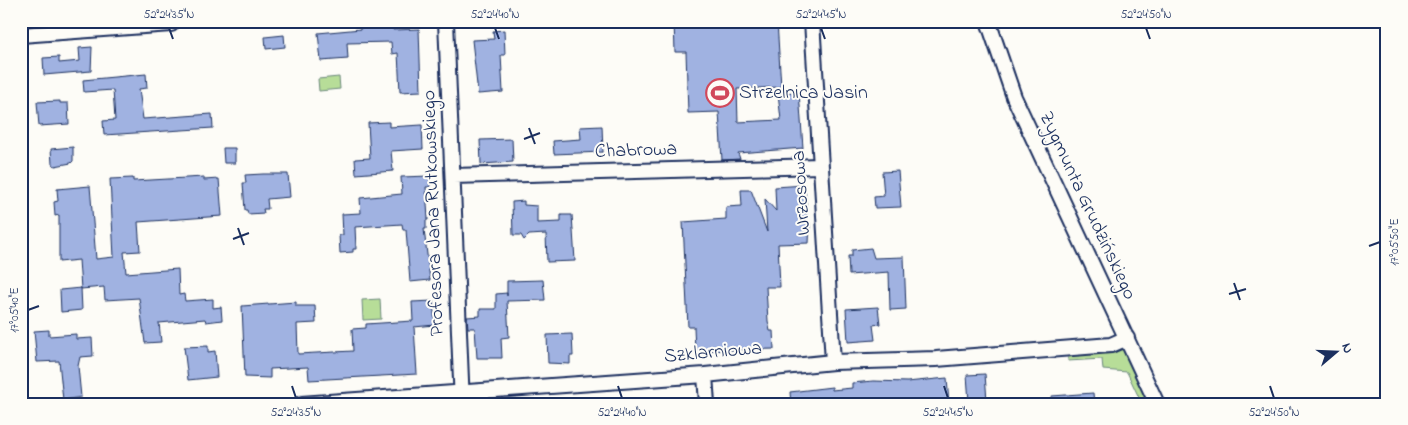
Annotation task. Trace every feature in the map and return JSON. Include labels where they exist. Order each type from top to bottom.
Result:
[{"type":"street","name":"Profesora Jana Rutkowskiego","points":[[446,21],[462,398]]},
{"type":"street","name":"Wrzosowa","points":[[812,21],[832,362]]},
{"type":"street","name":"Zygmunta Grudzińskiego","points":[[988,21],[1014,97],[1157,404]]},
{"type":"street","points":[[21,35],[171,24]]},
{"type":"street","name":"Chabrowa","points":[[453,176],[820,166]]},
{"type":"street","name":"Szklarniowa","points":[[301,404],[462,398],[832,362],[936,359],[1111,345],[1127,338]]},
{"type":"street","points":[[705,375],[707,404]]},
{"type":"green space","points":[[339,77],[340,89],[319,91],[318,79]]},
{"type":"green space","points":[[380,299],[381,319],[363,320],[362,300]]},
{"type":"green space","points":[[1126,349],[1159,404],[1142,404],[1127,372],[1103,370],[1102,359],[1068,361],[1068,356]]},
{"type":"building","points":[[360,21],[393,21],[393,30],[419,29],[421,91],[400,92],[398,53],[392,54],[391,42],[347,43],[348,59],[321,61],[318,33],[361,29]]},
{"type":"building","points":[[674,21],[777,21],[781,87],[737,89],[738,122],[781,120],[778,93],[799,92],[803,148],[738,153],[740,159],[722,160],[719,112],[688,113],[686,52],[675,52]]},
{"type":"building","points":[[504,30],[505,55],[501,55],[503,92],[478,94],[472,40],[494,39],[493,31]]},
{"type":"building","points":[[284,35],[285,47],[266,49],[265,37]]},
{"type":"building","points":[[92,47],[91,71],[44,75],[43,58],[59,57],[59,63],[80,61],[79,48]]},
{"type":"building","points":[[146,74],[147,88],[139,89],[143,119],[212,114],[213,128],[104,135],[103,121],[115,120],[113,90],[84,92],[83,80]]},
{"type":"building","points":[[60,101],[60,103],[68,103],[69,124],[39,126],[37,102]]},
{"type":"building","points":[[389,122],[389,127],[422,125],[423,149],[391,151],[393,171],[356,174],[355,159],[370,158],[368,123]]},
{"type":"building","points":[[602,126],[603,152],[554,154],[553,141],[581,139],[580,127]]},
{"type":"building","points":[[512,139],[513,162],[481,164],[480,140]]},
{"type":"building","points":[[73,147],[73,161],[71,163],[55,166],[52,164],[51,149]]},
{"type":"building","points":[[223,148],[235,148],[235,163],[224,163]]},
{"type":"building","points":[[898,171],[901,207],[875,208],[874,197],[884,196],[882,172]]},
{"type":"building","points":[[288,174],[290,197],[267,199],[268,209],[263,209],[264,213],[248,214],[247,210],[245,210],[243,183],[246,183],[245,175]]},
{"type":"building","points":[[430,176],[430,187],[426,187],[428,220],[426,220],[426,229],[424,229],[430,280],[410,282],[406,230],[403,230],[402,224],[355,227],[356,249],[353,249],[353,252],[340,253],[339,235],[343,235],[342,214],[361,213],[360,198],[402,194],[401,177]]},
{"type":"building","points":[[204,177],[204,180],[219,179],[222,216],[138,222],[140,251],[124,252],[126,273],[178,269],[179,295],[184,294],[185,301],[213,299],[213,308],[221,307],[222,320],[206,322],[205,319],[159,323],[161,342],[145,343],[139,298],[105,300],[104,287],[81,289],[79,260],[59,262],[59,215],[55,216],[54,202],[58,201],[57,189],[90,186],[96,259],[114,257],[110,179],[133,178],[133,181]]},
{"type":"building","points":[[805,185],[807,220],[810,223],[809,243],[778,244],[780,287],[766,287],[768,321],[770,331],[773,331],[774,349],[695,351],[694,327],[688,327],[683,222],[726,219],[726,207],[742,206],[741,190],[751,190],[767,232],[765,199],[776,211],[775,187]]},
{"type":"building","points":[[524,201],[524,205],[537,206],[537,223],[561,222],[561,215],[572,215],[575,261],[547,262],[546,234],[529,235],[524,240],[521,235],[513,235],[512,202]]},
{"type":"building","points":[[871,248],[874,258],[904,257],[906,309],[890,310],[889,272],[849,275],[848,256],[852,256],[852,250]]},
{"type":"building","points":[[543,280],[545,300],[507,301],[509,337],[501,338],[502,358],[477,358],[475,328],[468,328],[467,317],[480,316],[480,309],[496,309],[496,294],[507,293],[507,281]]},
{"type":"building","points":[[81,288],[82,310],[61,312],[60,290]]},
{"type":"building","points":[[433,301],[435,325],[414,327],[417,374],[309,380],[308,367],[270,369],[270,378],[245,377],[242,306],[296,302],[296,306],[315,306],[316,323],[297,324],[298,354],[353,351],[352,329],[366,328],[366,324],[413,321],[412,302]]},
{"type":"building","points":[[878,307],[880,324],[873,325],[875,340],[848,342],[846,309]]},
{"type":"building","points":[[49,330],[49,336],[76,334],[76,339],[92,338],[93,356],[80,357],[78,366],[81,397],[63,400],[59,361],[37,362],[34,331]]},
{"type":"building","points":[[572,334],[573,356],[570,356],[570,364],[548,363],[547,335]]},
{"type":"building","points":[[208,346],[208,352],[215,351],[217,377],[188,380],[184,347]]},
{"type":"building","points":[[985,374],[987,401],[969,402],[967,375]]},
{"type":"building","points":[[947,378],[949,404],[791,404],[790,392],[832,387],[832,390],[852,388],[852,383],[873,381],[907,382]]},
{"type":"building","points":[[1093,393],[1094,404],[1052,404],[1052,396]]},
{"type":"place","name":"Strzelnica Jasin","points":[[720,93]]}]
